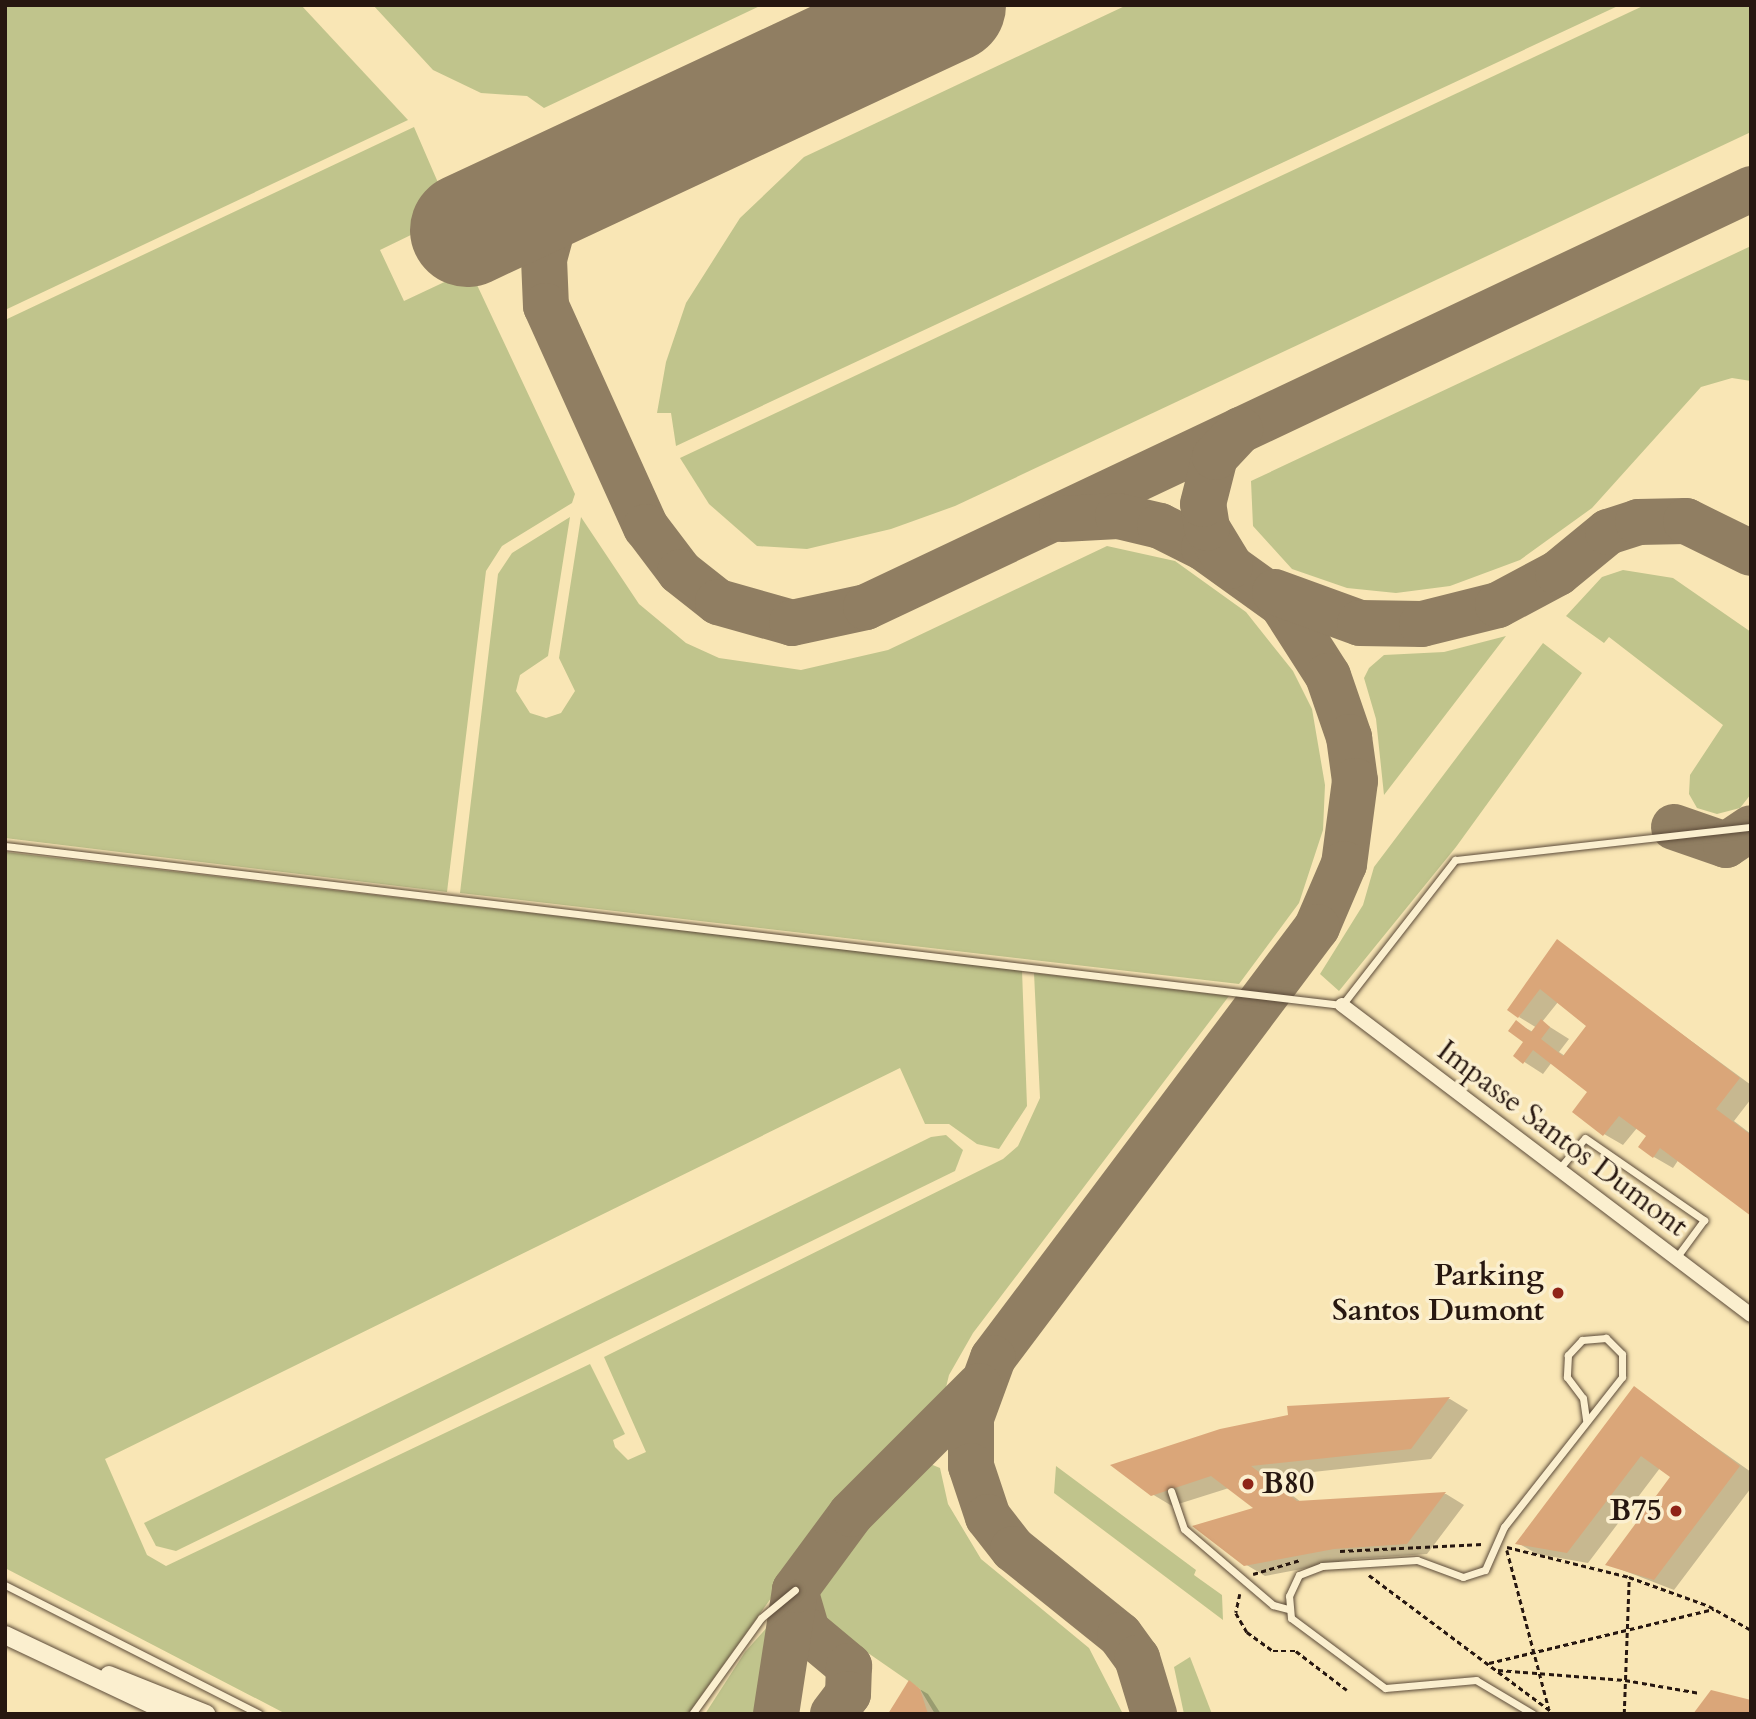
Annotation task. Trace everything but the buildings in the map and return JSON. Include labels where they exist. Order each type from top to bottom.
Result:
[{"type":"street","name":"Impasse Santos Dumont","points":[[1342,1005],[1751,1314]]},
{"type":"street","points":[[5,1635],[172,1714]]},
{"type":"street","points":[[82,1670],[151,1688],[206,1714]]},
{"type":"lane","points":[[5,846],[1342,1005],[1455,860],[1751,827]]},
{"type":"lane","points":[[1559,1169],[1586,1138],[1704,1220],[1676,1258]]},
{"type":"lane","points":[[1533,1714],[1476,1680],[1385,1688],[1291,1618],[1288,1609],[1299,1575],[1353,1563],[1417,1560],[1453,1576],[1473,1576],[1491,1563],[1503,1546],[1504,1527],[1622,1377],[1622,1354],[1606,1338],[1582,1340],[1567,1355],[1567,1377],[1583,1398],[1586,1420]]},
{"type":"lane","points":[[1171,1490],[1184,1529],[1248,1582],[1288,1609]]},
{"type":"lane","points":[[5,1585],[260,1714]]},
{"type":"lane","points":[[692,1714],[761,1618],[795,1590]]},
{"type":"path","points":[[1330,1554],[1464,1541],[1503,1546],[1629,1577],[1714,1609],[1751,1630]]},
{"type":"path","points":[[1503,1546],[1549,1709]]},
{"type":"path","points":[[1339,1552],[1555,1714]]},
{"type":"path","points":[[1309,1558],[1261,1568],[1248,1582],[1237,1602],[1247,1632],[1273,1651],[1296,1651],[1348,1690]]},
{"type":"path","points":[[1624,1714],[1629,1577]]},
{"type":"path","points":[[1488,1663],[1714,1609]]},
{"type":"path","points":[[1497,1670],[1625,1679],[1700,1693]]},
{"type":"green space","points":[[5,5],[301,5],[408,120],[5,310]]},
{"type":"green space","points":[[373,5],[762,5],[544,108],[527,96],[481,93],[433,70]]},
{"type":"green space","points":[[1127,5],[1620,5],[676,446],[671,413],[657,413],[666,362],[686,303],[740,218],[804,157]]},
{"type":"green space","points":[[1645,5],[1751,5],[1751,132],[955,506],[891,529],[807,549],[757,546],[709,504],[680,458]]},
{"type":"green space","points":[[414,127],[452,215],[380,250],[404,301],[470,270],[575,494],[572,503],[502,546],[486,571],[447,892],[5,838],[5,320]]},
{"type":"green space","points":[[1751,246],[1751,381],[1732,378],[1701,387],[1592,508],[1520,560],[1450,586],[1396,593],[1347,588],[1292,569],[1253,526],[1251,481]]},
{"type":"green space","points":[[570,517],[548,656],[520,675],[516,691],[530,713],[546,718],[561,713],[575,691],[559,658],[581,517],[639,604],[686,643],[719,658],[801,670],[888,650],[1107,546],[1175,561],[1246,612],[1293,671],[1312,709],[1325,785],[1323,830],[1299,903],[1239,984],[460,893],[498,574],[512,553]]},
{"type":"green space","points":[[1623,570],[1673,578],[1751,632],[1751,794],[1740,808],[1717,814],[1697,808],[1689,794],[1690,775],[1723,725],[1609,637],[1604,643],[1566,616],[1602,577]]},
{"type":"green space","points":[[1506,636],[1384,795],[1376,719],[1364,678],[1369,668],[1384,655],[1444,652]]},
{"type":"green space","points":[[1543,643],[1582,673],[1456,847],[1339,991],[1320,974],[1363,905],[1374,867]]},
{"type":"green space","points":[[5,852],[1022,970],[1027,1106],[999,1149],[977,1144],[949,1124],[925,1124],[900,1068],[105,1459],[147,1555],[166,1566],[590,1364],[625,1434],[613,1440],[615,1447],[628,1460],[646,1452],[604,1357],[1003,1159],[1018,1146],[1040,1098],[1034,973],[1229,996],[973,1333],[949,1375],[942,1404],[835,1509],[688,1714],[286,1714],[5,1568]]},
{"type":"green space","points":[[946,1135],[963,1150],[955,1171],[176,1551],[156,1546],[144,1523],[931,1137]]},
{"type":"green space","points":[[928,1463],[940,1468],[948,1504],[981,1559],[1089,1648],[1123,1714],[935,1714],[920,1689],[819,1619],[812,1606],[820,1582],[864,1525]]},
{"type":"green space","points":[[1056,1466],[1196,1570],[1194,1575],[1222,1595],[1223,1620],[1054,1493]]},
{"type":"green space","points":[[769,1625],[755,1714],[705,1714],[745,1652]]},
{"type":"green space","points":[[1190,1657],[1212,1714],[1184,1714],[1174,1667]]},
{"type":"taxiway","points":[[564,186],[544,259],[546,306],[646,527],[680,572],[718,602],[792,623],[866,607],[1751,189]]},
{"type":"taxiway","points":[[1230,566],[1207,528],[1203,504],[1215,457],[1240,430]]},
{"type":"taxiway","points":[[1062,519],[1118,516],[1160,526],[1204,548],[1282,604],[1328,676],[1349,737],[1355,781],[1344,864],[1317,927],[993,1358],[971,1418],[971,1466],[988,1517],[1013,1549],[1120,1635],[1137,1658],[1154,1714]]},
{"type":"taxiway","points":[[1275,592],[1360,623],[1422,624],[1498,605],[1558,573],[1608,532],[1638,522],[1686,521],[1751,553]]},
{"type":"taxiway","points":[[1674,827],[1726,845],[1751,828]]},
{"type":"taxiway","points":[[776,1714],[795,1590],[851,1514],[979,1386]]},
{"type":"taxiway","points":[[795,1590],[807,1631],[849,1666],[848,1694],[833,1714]]},
{"type":"runway","points":[[467,230],[949,5]]},
{"type":"place","name":"Parking Santos Dumont","points":[[1558,1293]]},
{"type":"place","name":"B80","points":[[1248,1484]]},
{"type":"place","name":"B75","points":[[1676,1511]]}]
